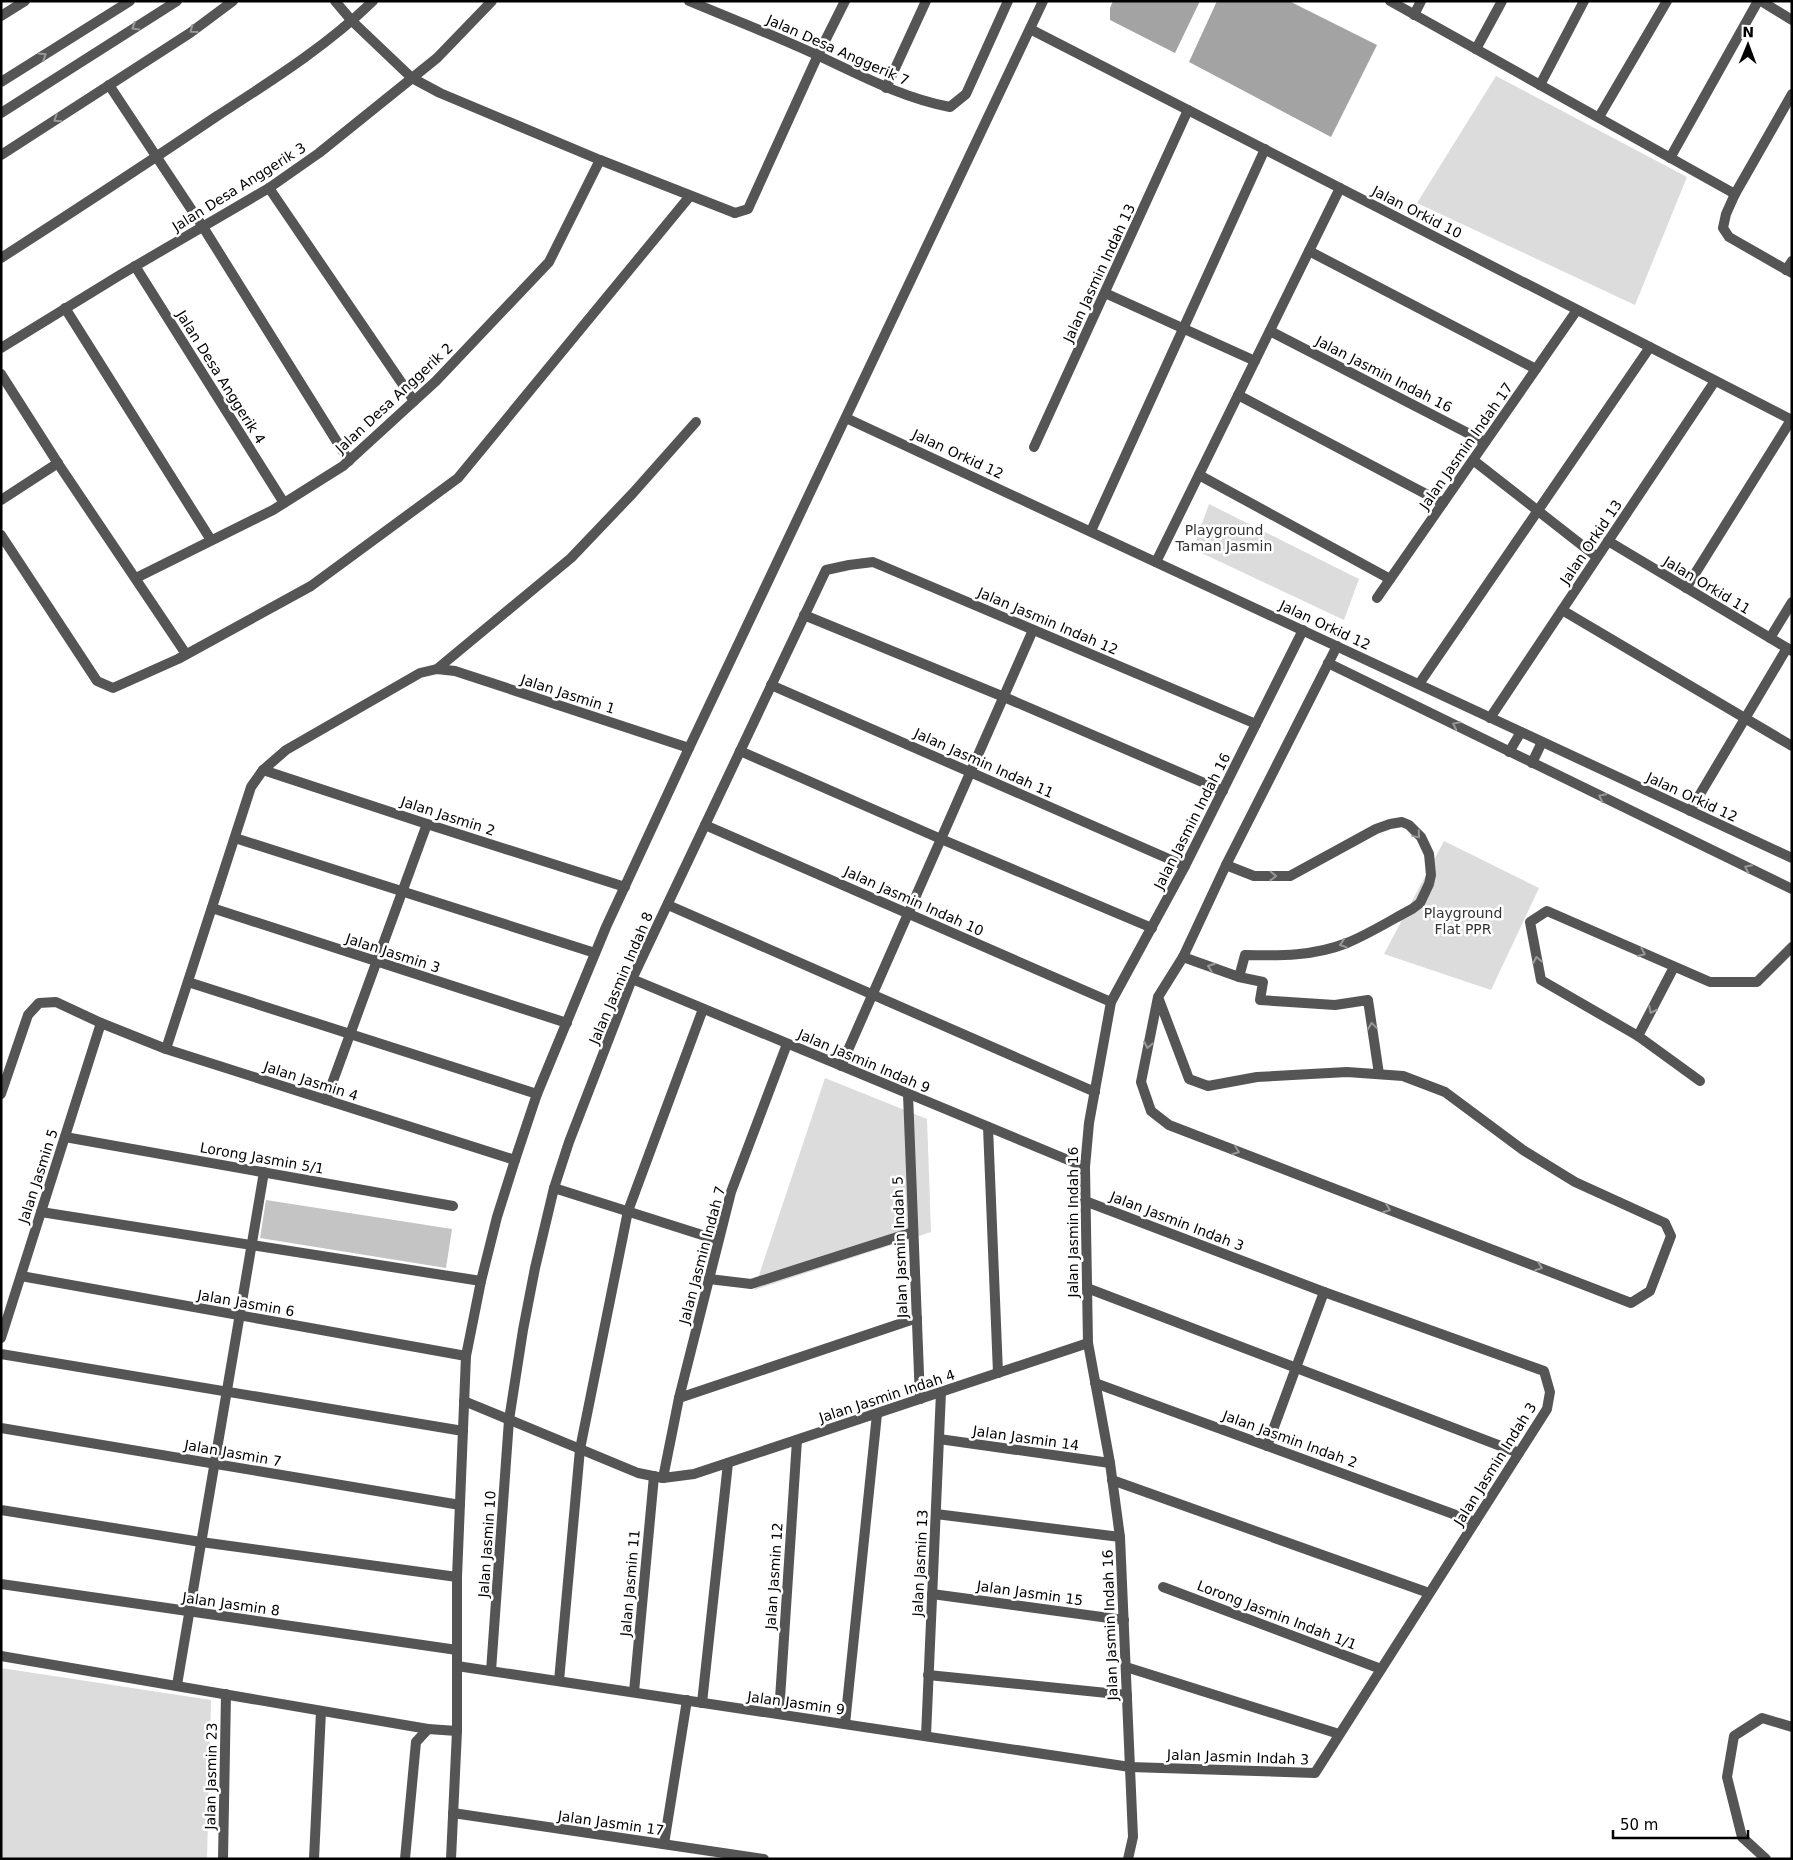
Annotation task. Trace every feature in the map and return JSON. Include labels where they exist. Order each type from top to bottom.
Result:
[{"type":"street","points":[[1,82],[130,1]]},
{"type":"street","points":[[1,113],[177,1]]},
{"type":"street","points":[[1,155],[190,33],[232,1]]},
{"type":"street","points":[[335,1],[352,21],[412,78],[440,93],[600,160],[735,213],[748,209],[818,55],[845,1]]},
{"type":"street","points":[[1,258],[273,79],[352,21],[373,1]]},
{"type":"street","name":"Jalan Desa Anggerik 3","points":[[1,348],[135,266],[269,188],[319,153],[437,58],[492,1]]},
{"type":"street","name":"Jalan Desa Anggerik 7","points":[[689,1],[818,55],[886,88],[926,102],[950,107],[966,94],[1008,1]]},
{"type":"street","points":[[886,88],[926,1]]},
{"type":"street","points":[[451,1859],[457,1731],[457,1577],[466,1356],[481,1281],[514,1160],[537,1094],[595,953],[625,887],[1043,1]]},
{"type":"street","points":[[1390,1],[1735,194]]},
{"type":"street","points":[[1414,15],[1421,1]]},
{"type":"street","points":[[1476,49],[1502,1]]},
{"type":"street","points":[[1540,85],[1584,1]]},
{"type":"street","points":[[1599,117],[1667,1]]},
{"type":"street","points":[[1670,158],[1760,1],[1792,20]]},
{"type":"street","points":[[1,16],[19,3]]},
{"type":"street","name":"Jalan Orkid 10","points":[[1030,29],[1792,420]]},
{"type":"street","points":[[109,85],[203,226],[349,461]]},
{"type":"street","points":[[1790,268],[1730,237],[1723,228],[1726,214],[1735,194],[1792,94]]},
{"type":"street","name":"Jalan Jasmin Indah 13","points":[[1034,447],[1188,110]]},
{"type":"street","points":[[1091,531],[1265,149]]},
{"type":"street","name":"Jalan Desa Anggerik 2","points":[[136,578],[284,503],[349,461],[436,381],[549,262],[600,160]]},
{"type":"street","points":[[269,188],[414,401]]},
{"type":"street","points":[[1156,562],[1340,188]]},
{"type":"street","points":[[1,534],[97,680],[113,688],[186,654],[311,586],[458,478],[690,196]]},
{"type":"street","points":[[1309,251],[1536,369]]},
{"type":"street","name":"Jalan Desa Anggerik 4","points":[[135,266],[284,503]]},
{"type":"street","points":[[1104,293],[1255,361]]},
{"type":"street","points":[[65,308],[211,540]]},
{"type":"street","name":"Jalan Jasmin Indah 17","points":[[1377,598],[1577,310]]},
{"type":"street","name":"Jalan Jasmin Indah 16","points":[[1270,331],[1485,442]]},
{"type":"street","points":[[1419,684],[1650,347]]},
{"type":"street","points":[[1,374],[58,463],[186,654]]},
{"type":"street","name":"Jalan Orkid 13","points":[[1490,718],[1715,381]]},
{"type":"street","points":[[1238,395],[1443,503]]},
{"type":"street","name":"Jalan Orkid 12","points":[[846,418],[1792,858]]},
{"type":"street","points":[[1686,588],[1792,420]]},
{"type":"street","points":[[166,1049],[252,787],[263,770],[294,745],[420,673],[437,668],[571,558],[633,493],[696,422]]},
{"type":"street","points":[[1473,460],[1597,557]]},
{"type":"street","points":[[1,500],[58,463]]},
{"type":"street","points":[[1199,475],[1390,579]]},
{"type":"street","name":"Jalan Orkid 11","points":[[1608,541],[1789,650]]},
{"type":"street","name":"Jalan Jasmin Indah 12","points":[[826,570],[873,562],[1256,724]]},
{"type":"street","name":"Jalan Jasmin Indah 8","points":[[509,1420],[524,1321],[535,1268],[554,1188],[569,1142],[632,980],[826,570]]},
{"type":"street","points":[[1770,638],[1792,602]]},
{"type":"street","points":[[1562,610],[1792,746]]},
{"type":"street","points":[[804,615],[1004,697],[1223,791]]},
{"type":"street","points":[[841,1066],[1033,630]]},
{"type":"street","name":"Jalan Jasmin Indah 16","points":[[1128,1859],[1133,1837],[1120,1537],[1110,1464],[1088,1343],[1085,1168],[1088,1123],[1111,1002],[1185,866],[1303,630]]},
{"type":"street","points":[[1158,997],[1189,1079],[1208,1086],[1257,1076],[1347,1072],[1403,1076],[1445,1092],[1523,1150],[1575,1182],[1665,1223],[1671,1236],[1650,1291],[1631,1303],[1170,1125],[1151,1111],[1141,1082],[1158,997],[1183,957],[1226,865],[1337,646]]},
{"type":"street","points":[[1690,811],[1789,650]]},
{"type":"street","points":[[1328,663],[1792,889]]},
{"type":"street","name":"Jalan Jasmin 1","points":[[437,668],[455,671],[689,748]]},
{"type":"street","name":"Jalan Jasmin Indah 11","points":[[771,685],[1185,866]]},
{"type":"street","points":[[1509,752],[1521,732]]},
{"type":"street","points":[[1532,763],[1542,742]]},
{"type":"street","points":[[740,751],[941,839],[1152,928]]},
{"type":"street","name":"Jalan Jasmin 2","points":[[263,770],[625,887]]},
{"type":"street","points":[[1226,865],[1254,876],[1290,876],[1376,829],[1396,822],[1409,825],[1421,837],[1429,854],[1431,875],[1429,884],[1420,903],[1412,909],[1340,945],[1290,956],[1245,956],[1239,977]]},
{"type":"street","points":[[326,1100],[426,824]]},
{"type":"street","name":"Jalan Jasmin Indah 10","points":[[705,825],[1111,1002]]},
{"type":"street","points":[[235,838],[595,953]]},
{"type":"street","points":[[668,905],[1095,1092]]},
{"type":"street","name":"Jalan Jasmin 3","points":[[212,908],[566,1023]]},
{"type":"street","points":[[1700,1081],[1638,1036],[1540,980],[1530,922],[1547,911],[1710,982],[1757,982],[1792,947]]},
{"type":"street","points":[[1183,957],[1239,977],[1263,982],[1260,1000],[1335,1005],[1368,1000],[1379,1074]]},
{"type":"street","points":[[1638,1036],[1674,966]]},
{"type":"street","name":"Jalan Jasmin Indah 9","points":[[632,980],[1085,1168]]},
{"type":"street","points":[[188,982],[537,1094]]},
{"type":"street","name":"Jalan Jasmin 4","points":[[1,1094],[28,1015],[39,1003],[56,1002],[166,1049],[514,1160]]},
{"type":"street","points":[[559,1681],[580,1449],[628,1211],[703,1009]]},
{"type":"street","name":"Jalan Jasmin 5","points":[[1,1338],[102,1023]]},
{"type":"street","name":"Jalan Jasmin Indah 7","points":[[658,1477],[680,1398],[731,1192],[787,1044]]},
{"type":"street","name":"Jalan Jasmin Indah 5","points":[[908,1094],[920,1399]]},
{"type":"street","points":[[988,1127],[998,1373]]},
{"type":"street","name":"Lorong Jasmin 5/1","points":[[65,1137],[453,1206]]},
{"type":"street","points":[[176,1685],[264,1172]]},
{"type":"street","points":[[554,1188],[718,1240]]},
{"type":"street","name":"Jalan Jasmin Indah 3","points":[[1085,1201],[1324,1292],[1544,1371],[1550,1392],[1547,1409],[1315,1773],[1130,1767]]},
{"type":"street","points":[[41,1212],[481,1281]]},
{"type":"street","points":[[709,1279],[751,1284],[913,1232]]},
{"type":"street","name":"Jalan Jasmin 6","points":[[21,1276],[466,1356]]},
{"type":"street","points":[[1087,1288],[1519,1453]]},
{"type":"street","points":[[1267,1446],[1324,1292]]},
{"type":"street","points":[[680,1398],[917,1318]]},
{"type":"street","name":"Jalan Jasmin Indah 4","points":[[658,1477],[694,1474],[1088,1343]]},
{"type":"street","points":[[1,1354],[463,1431]]},
{"type":"street","name":"Jalan Jasmin Indah 2","points":[[1096,1383],[1475,1522]]},
{"type":"street","name":"Jalan Jasmin 13","points":[[926,1736],[941,1392]]},
{"type":"street","points":[[464,1401],[638,1473],[658,1477]]},
{"type":"street","points":[[845,1724],[876,1414]]},
{"type":"street","name":"Jalan Jasmin 10","points":[[492,1671],[509,1420]]},
{"type":"street","name":"Jalan Jasmin 7","points":[[1,1428],[460,1505]]},
{"type":"street","name":"Jalan Jasmin 14","points":[[939,1439],[1110,1464]]},
{"type":"street","name":"Jalan Jasmin 12","points":[[779,1714],[797,1440]]},
{"type":"street","points":[[702,1702],[728,1463]]},
{"type":"street","name":"Jalan Jasmin 11","points":[[634,1692],[658,1477]]},
{"type":"street","points":[[1112,1480],[1429,1594]]},
{"type":"street","points":[[1,1510],[201,1542],[457,1577]]},
{"type":"street","points":[[936,1514],[1120,1537]]},
{"type":"street","name":"Jalan Jasmin 8","points":[[1,1584],[457,1650]]},
{"type":"street","name":"Lorong Jasmin Indah 1/1","points":[[1163,1587],[1381,1669]]},
{"type":"street","name":"Jalan Jasmin 15","points":[[932,1594],[1124,1620]]},
{"type":"street","points":[[1,1656],[428,1730],[457,1731]]},
{"type":"street","name":"Jalan Jasmin 9","points":[[457,1666],[1130,1767]]},
{"type":"street","points":[[1126,1668],[1339,1734]]},
{"type":"street","points":[[928,1675],[1127,1695]]},
{"type":"street","name":"Jalan Jasmin 23","points":[[223,1859],[226,1694]]},
{"type":"street","points":[[664,1844],[687,1700]]},
{"type":"street","points":[[314,1859],[321,1711]]},
{"type":"street","points":[[1766,1859],[1742,1837],[1727,1777],[1734,1736],[1762,1718],[1792,1727]]},
{"type":"street","points":[[405,1859],[416,1742],[428,1730]]},
{"type":"street","name":"Jalan Jasmin 17","points":[[453,1813],[664,1844],[705,1854],[764,1859]]},
{"type":"green space","points":[[1496,76],[1687,177],[1635,305],[1417,203]]},
{"type":"green space","name":"Playground Taman Jasmin","points":[[1209,504],[1359,579],[1344,620],[1193,549]]},
{"type":"green space","name":"Playground Flat PPR","points":[[1444,841],[1539,888],[1491,990],[1384,954]]},
{"type":"green space","points":[[825,1078],[927,1119],[931,1232],[754,1290]]},
{"type":"green space","points":[[1,1668],[211,1700],[207,1859],[1,1859]]},
{"type":"shaded area","points":[[1113,1],[1200,1],[1175,53],[1110,20],[1110,8]]},
{"type":"shaded area","points":[[1217,1],[1289,1],[1377,45],[1331,137],[1189,62]]},
{"type":"building","points":[[266,1200],[452,1229],[446,1268],[260,1238]]}]
